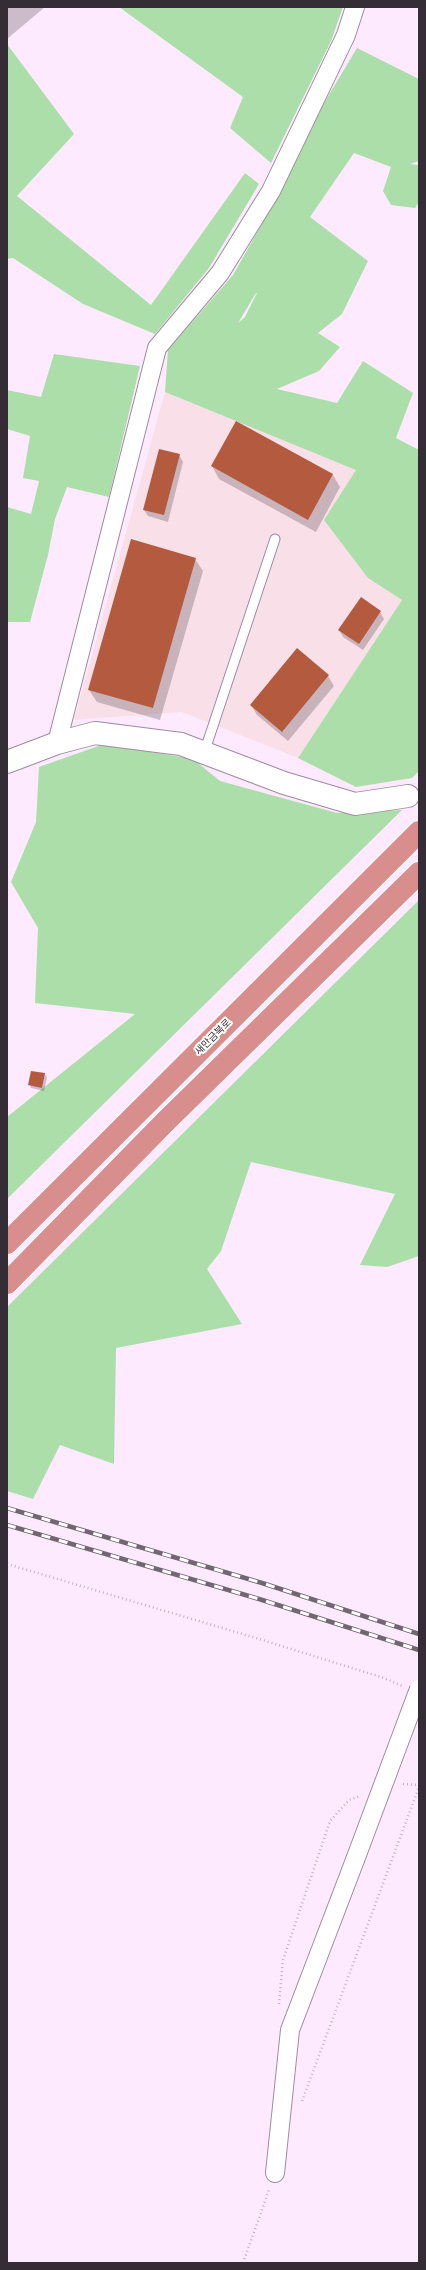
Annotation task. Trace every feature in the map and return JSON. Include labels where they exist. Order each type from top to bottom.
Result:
[{"type":"highway","name":"새만금북로","points":[[7,1243],[419,832]]},
{"type":"highway","points":[[7,1283],[166,1121],[419,873]]},
{"type":"street","points":[[57,743],[157,348],[220,273],[271,191],[346,35],[355,7]]},
{"type":"street","points":[[7,762],[57,743],[95,733],[181,744],[284,783],[354,804],[408,796]]},
{"type":"street","points":[[275,2173],[290,2030],[355,1860],[412,1688]]},
{"type":"lane","points":[[204,753],[275,539]]},
{"type":"path","points":[[7,1564],[263,1640],[412,1688]]},
{"type":"path","points":[[243,2263],[275,2173]]},
{"type":"shaded area","points":[[165,392],[357,470],[368,578],[402,600],[298,758],[182,712],[74,720]]},
{"type":"green space","points":[[119,7],[343,7],[331,41],[271,163],[230,128],[243,97]]},
{"type":"green space","points":[[7,44],[74,134],[17,196],[151,305],[245,173],[259,184],[209,268],[155,334],[83,304],[13,258],[7,259]]},
{"type":"green space","points":[[357,48],[419,79],[419,161],[410,164],[419,165],[419,202],[415,208],[391,205],[383,191],[391,167],[354,153],[310,217],[368,261],[342,314],[318,333],[340,347],[319,371],[277,389],[337,403],[363,361],[413,393],[396,438],[419,450],[419,771],[412,778],[356,787],[298,758],[402,600],[368,578],[324,520],[356,470],[165,392],[168,350],[233,275],[283,187],[318,113]],"holes":[[[257,293],[245,317],[238,323]]]},
{"type":"green space","points":[[54,354],[140,366],[109,497],[67,487],[55,519],[48,555],[30,622],[7,622],[7,507],[31,514],[39,481],[23,478],[30,436],[7,429],[7,390],[41,397]]},
{"type":"green space","points":[[104,744],[193,759],[220,781],[337,813],[402,810],[7,1199],[7,1117],[135,1014],[35,1003],[38,928],[11,882],[36,822],[39,767]]},
{"type":"green space","points":[[419,900],[419,1256],[387,1267],[360,1265],[395,1194],[251,1162],[221,1251],[207,1269],[242,1324],[116,1348],[114,1464],[60,1445],[33,1499],[7,1491],[7,1307]]},
{"type":"building","points":[[236,421],[333,474],[308,520],[211,466]]},
{"type":"building","points":[[159,449],[180,454],[164,515],[143,510]]},
{"type":"building","points":[[131,539],[196,558],[153,708],[88,690]]},
{"type":"building","points":[[361,597],[381,611],[359,644],[338,630]]},
{"type":"building","points":[[297,648],[329,675],[282,732],[250,705]]},
{"type":"building","points":[[31,1071],[45,1073],[42,1088],[28,1085]]},
{"type":"railway","points":[[7,1508],[262,1583],[419,1634]]},
{"type":"railway","points":[[7,1525],[259,1599],[419,1650]]}]
